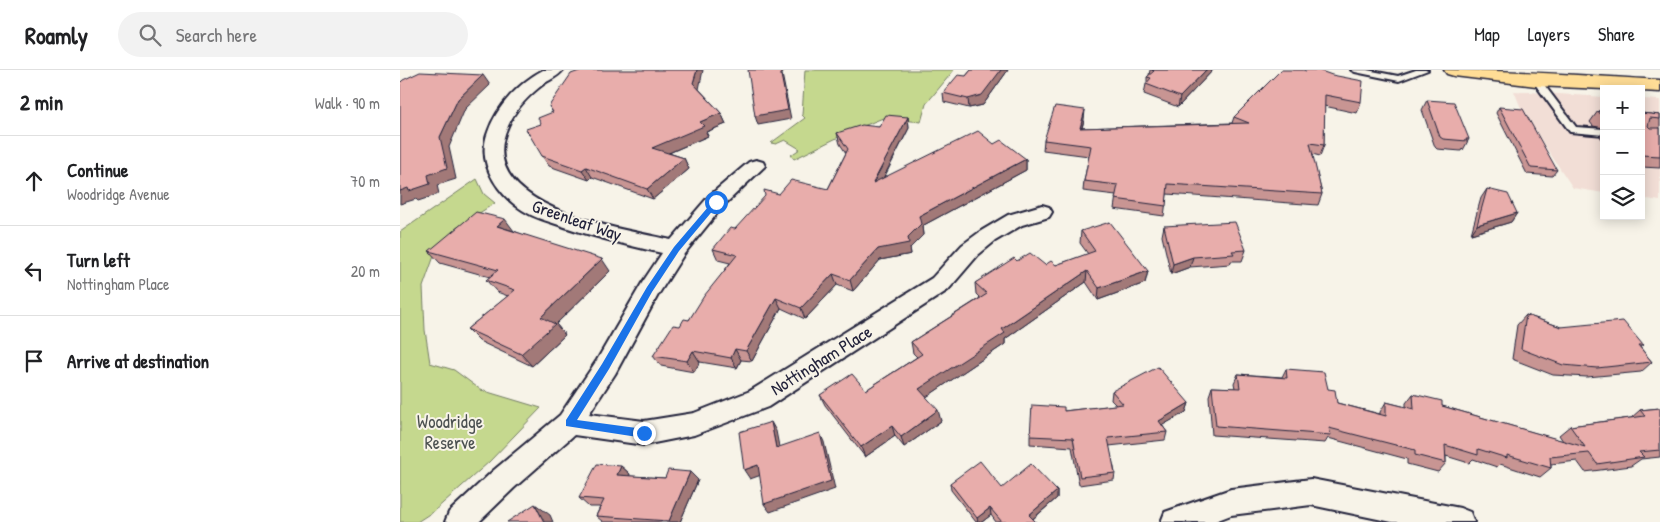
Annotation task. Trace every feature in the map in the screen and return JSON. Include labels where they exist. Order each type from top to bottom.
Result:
[{"type":"main road","points":[[1454,70],[1536,80],[1660,86]]},
{"type":"street","name":"Greenleaf Way","points":[[555,70],[524,92],[506,114],[495,135],[493,153],[496,168],[512,192],[537,210],[587,227],[676,249]]},
{"type":"street","points":[[459,522],[570,423],[606,367],[676,249],[716,202],[756,166]]},
{"type":"street","name":"Nottingham Place","points":[[570,423],[644,433],[694,424],[759,400],[940,284],[970,250],[988,236],[1016,220],[1042,212]]},
{"type":"street","points":[[1175,522],[1231,502],[1311,492],[1460,522]]},
{"type":"lane","points":[[1355,70],[1399,79],[1424,70]]},
{"type":"lane","points":[[1536,80],[1573,130],[1600,132]]},
{"type":"shaded area","points":[[1514,91],[1600,97],[1600,192],[1573,188],[1523,113]]},
{"type":"shaded area","points":[[1645,99],[1660,100],[1660,201],[1645,199]]},
{"type":"green space","points":[[805,70],[954,70],[926,104],[921,122],[883,118],[851,131],[794,159],[791,155],[800,149],[785,140],[776,144],[771,143],[805,118],[802,115]]},
{"type":"green space","name":"Woodridge Reserve","points":[[477,179],[484,194],[495,203],[456,228],[434,256],[423,287],[425,330],[430,363],[454,370],[481,390],[541,408],[489,462],[434,511],[417,522],[400,522],[400,232]]},
{"type":"building","points":[[582,70],[697,70],[693,83],[721,113],[700,122],[704,126],[652,148],[684,158],[647,189],[586,167],[582,170],[542,156],[526,129],[541,124],[538,118],[553,112],[549,106],[571,74]]},
{"type":"building","points":[[748,70],[780,70],[788,110],[755,116]]},
{"type":"building","points":[[971,70],[1001,70],[982,95],[968,99],[943,93],[958,75],[966,76]]},
{"type":"building","points":[[1152,70],[1206,70],[1180,97],[1146,84],[1151,78],[1147,77],[1154,71]]},
{"type":"building","points":[[1281,70],[1318,70],[1332,75],[1363,81],[1361,102],[1325,95],[1324,145],[1310,143],[1322,194],[1168,184],[1166,206],[1115,199],[1118,185],[1084,181],[1091,146],[1044,140],[1055,106],[1085,110],[1080,128],[1249,123],[1234,117]]},
{"type":"building","points":[[420,72],[483,75],[458,99],[440,137],[447,168],[428,175],[430,184],[409,191],[408,188],[400,191],[400,83]]},
{"type":"building","points":[[1427,100],[1454,102],[1469,139],[1466,139],[1467,141],[1443,139],[1440,137]]},
{"type":"building","points":[[1499,107],[1523,109],[1557,170],[1531,168]]},
{"type":"building","points":[[1645,113],[1660,115],[1660,119],[1650,118],[1648,126],[1650,128],[1660,128],[1660,156],[1645,155]]},
{"type":"building","points":[[886,115],[908,117],[873,183],[978,131],[994,144],[1001,140],[1026,159],[919,216],[921,224],[908,237],[909,243],[878,249],[850,280],[833,274],[801,308],[776,298],[746,351],[735,349],[731,358],[693,351],[687,361],[653,356],[673,325],[680,326],[684,319],[689,320],[704,296],[737,255],[713,249],[730,228],[735,229],[765,196],[764,190],[779,194],[791,180],[828,189],[848,149],[837,133],[862,125],[879,127]]},
{"type":"building","points":[[1487,189],[1508,194],[1517,213],[1477,225]]},
{"type":"building","points":[[476,212],[505,219],[497,226],[602,259],[541,317],[555,324],[521,354],[467,329],[515,290],[486,280],[498,270],[429,251]]},
{"type":"building","points":[[1110,222],[1148,271],[1099,288],[1087,271],[1002,329],[1005,333],[919,389],[938,410],[901,437],[892,426],[861,447],[820,395],[852,374],[866,390],[922,354],[911,342],[987,294],[975,283],[1014,258],[1017,261],[1030,253],[1045,265],[1051,261],[1056,265],[1095,251],[1081,231]]},
{"type":"building","points":[[1235,222],[1246,250],[1232,251],[1234,254],[1193,257],[1173,264],[1164,226]]},
{"type":"building","points":[[1526,315],[1561,327],[1623,321],[1643,345],[1638,345],[1652,362],[1597,368],[1563,365],[1521,349]]},
{"type":"building","points":[[1158,367],[1189,403],[1159,421],[1167,432],[1108,438],[1115,473],[1080,477],[1073,438],[1030,436],[1032,405],[1064,407],[1064,411],[1123,404],[1112,391]]},
{"type":"building","points":[[1286,369],[1324,372],[1328,389],[1335,390],[1337,403],[1386,416],[1386,402],[1414,409],[1413,394],[1442,401],[1442,406],[1585,447],[1570,426],[1645,416],[1640,410],[1660,408],[1660,450],[1639,452],[1644,457],[1597,464],[1589,453],[1550,457],[1551,468],[1507,455],[1507,458],[1478,449],[1478,455],[1445,445],[1446,463],[1415,455],[1415,450],[1329,428],[1331,435],[1216,426],[1212,387],[1240,388],[1238,374],[1287,378]]},
{"type":"building","points":[[771,422],[776,448],[820,433],[831,481],[764,504],[758,465],[744,470],[739,432]]},
{"type":"building","points":[[980,461],[1002,488],[1031,464],[1057,491],[1029,515],[1036,522],[1002,522],[990,508],[977,518],[950,483]]},
{"type":"building","points":[[597,464],[621,466],[617,475],[665,478],[668,470],[690,472],[669,521],[596,516],[604,500],[579,498]]},
{"type":"building","points":[[535,504],[544,522],[507,522]]},
{"type":"route","points":[[644,433],[570,423],[606,367],[676,249],[716,202]]}]
